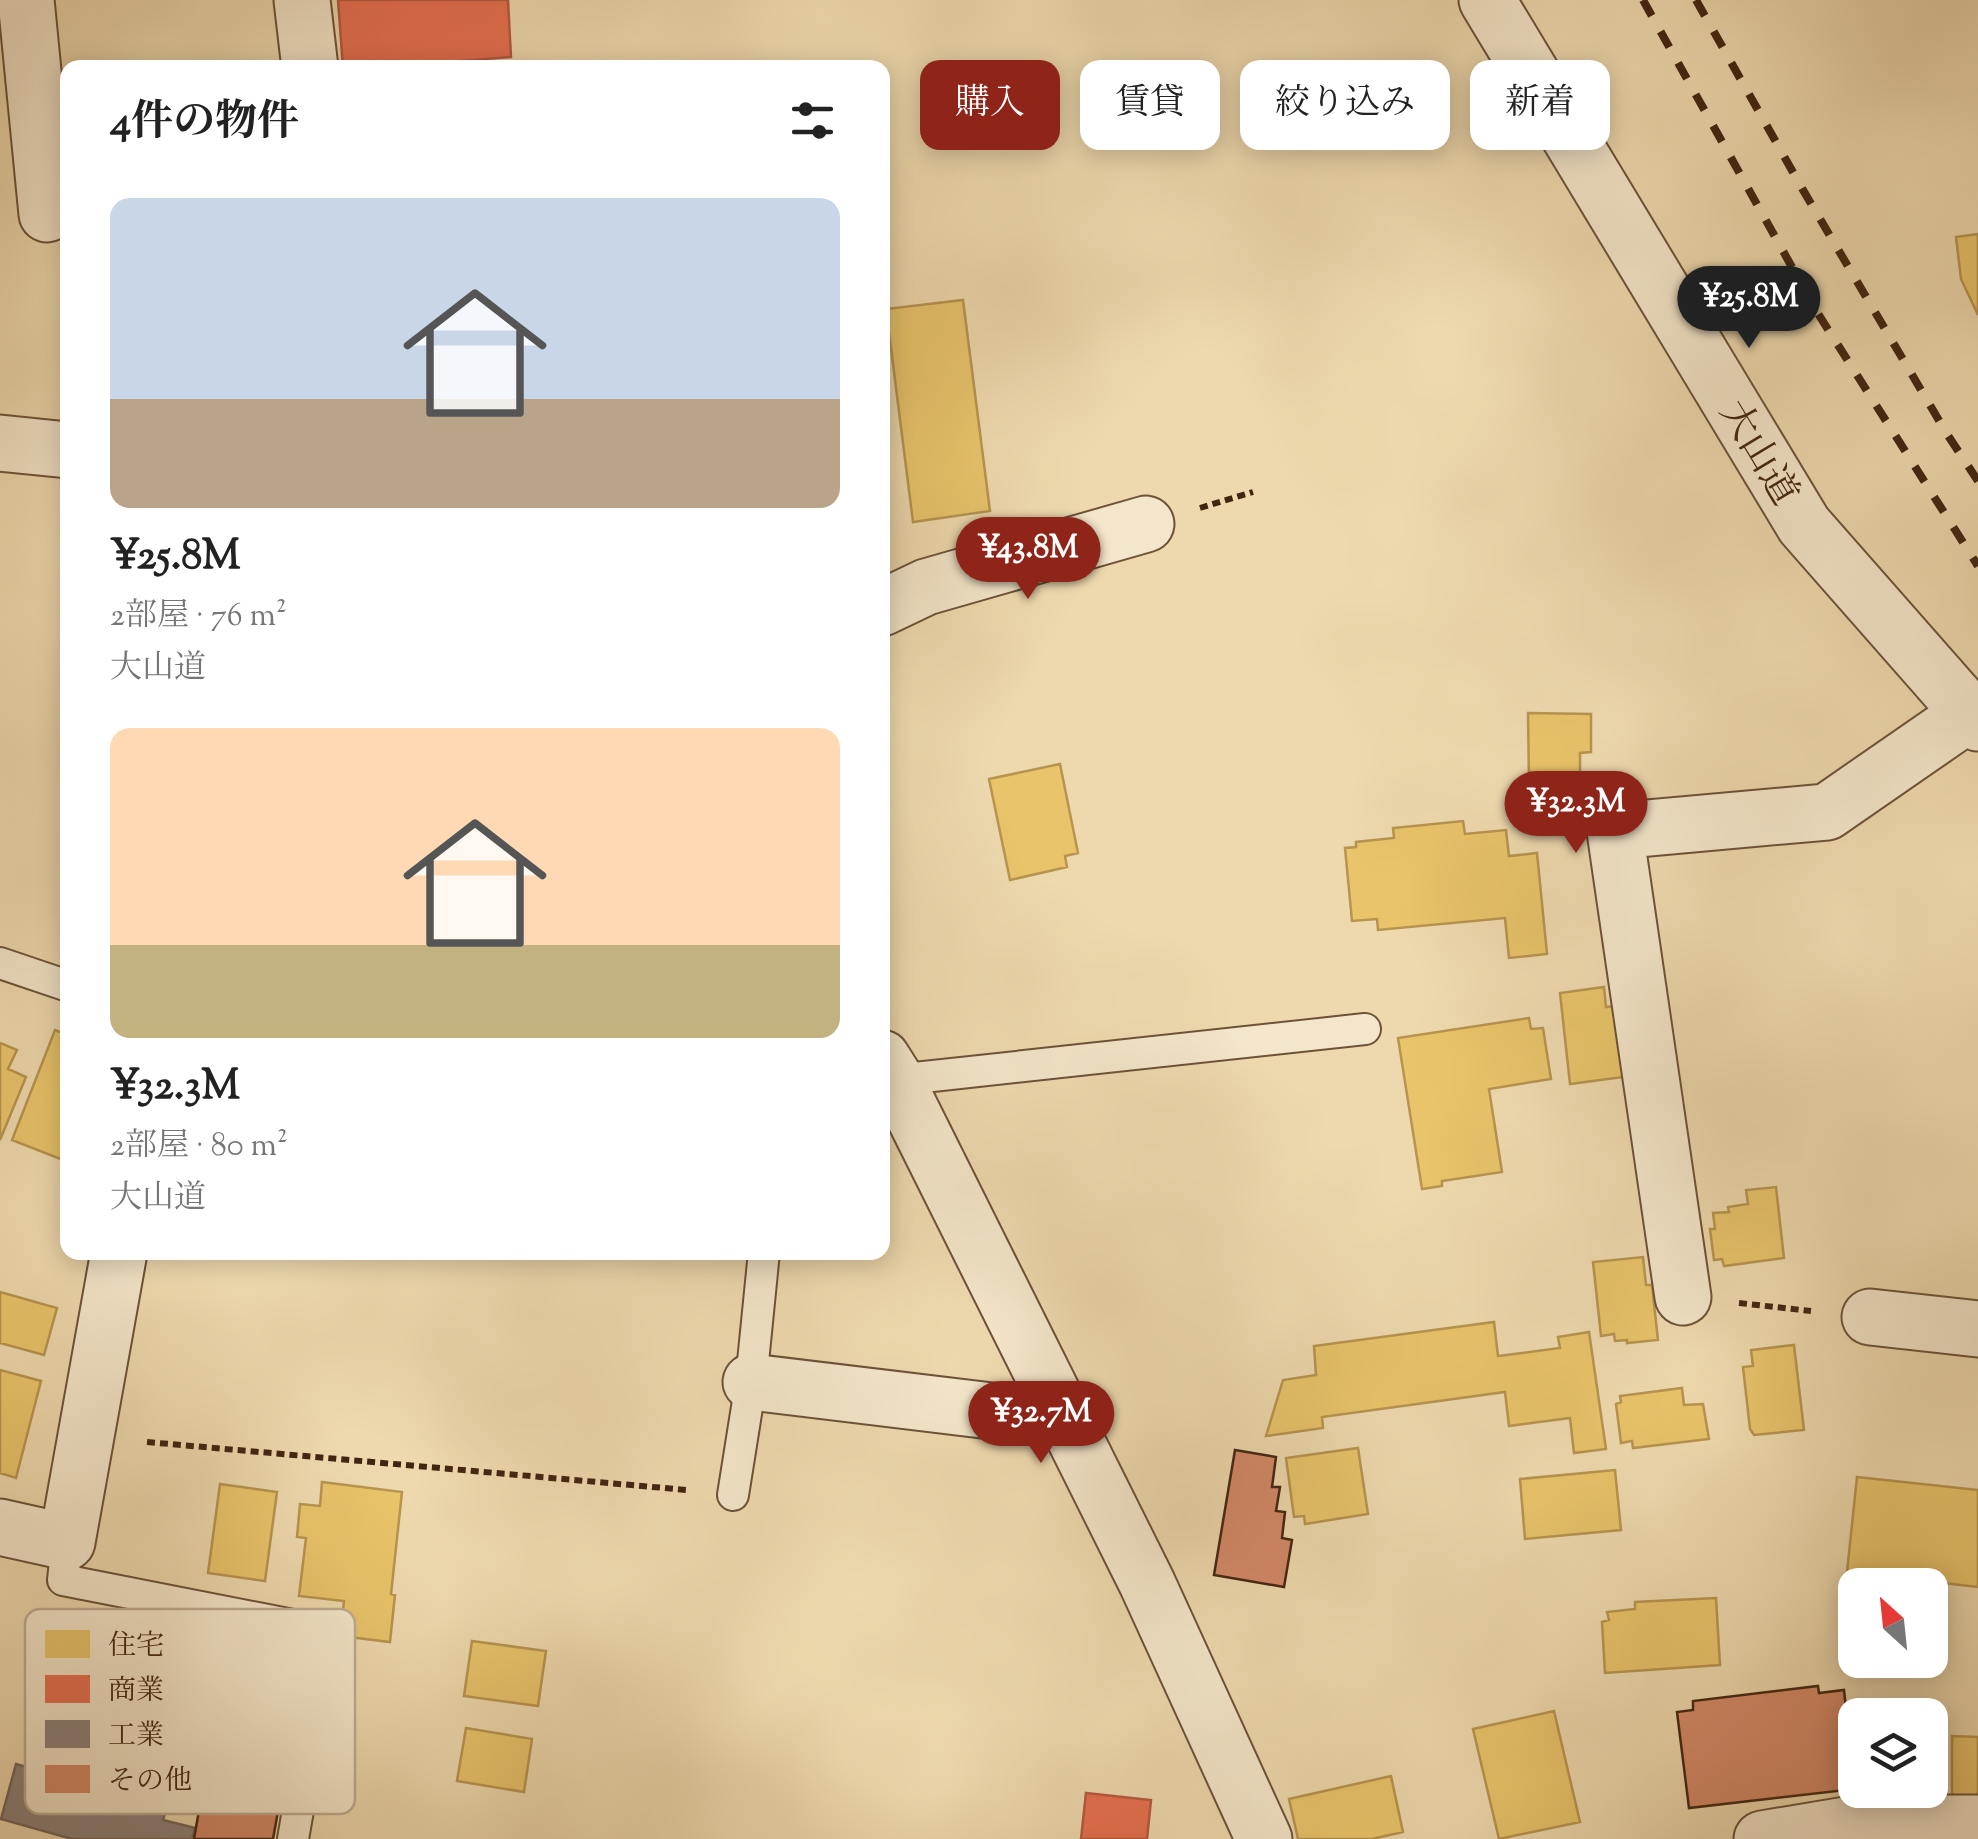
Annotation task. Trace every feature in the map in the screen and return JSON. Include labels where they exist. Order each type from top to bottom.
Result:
[{"type":"street","points":[[26,0],[17,77],[47,214]]},
{"type":"street","points":[[302,0],[309,60]]},
{"type":"street","name":"大山道","points":[[1488,0],[1804,525],[1974,718]]},
{"type":"street","points":[[0,443],[60,449]]},
{"type":"street","points":[[890,604],[926,587],[1146,524]]},
{"type":"street","points":[[1684,1298],[1616,830],[1826,812],[1974,718]]},
{"type":"street","points":[[890,1071],[1147,1583],[1264,1839]]},
{"type":"street","points":[[0,1527],[66,1542],[118,1260]]},
{"type":"street","points":[[1870,1317],[1978,1329]]},
{"type":"street","points":[[751,1382],[1065,1420]]},
{"type":"street","points":[[1762,1839],[1858,1822],[1978,1822]]},
{"type":"lane","points":[[0,962],[60,983]]},
{"type":"lane","points":[[890,1069],[1365,1029]]},
{"type":"lane","points":[[733,1494],[751,1382],[763,1260]]},
{"type":"lane","points":[[66,1542],[63,1580],[211,1609]]},
{"type":"lane","points":[[293,1839],[297,1814]]},
{"type":"path","points":[[1750,1304],[1814,1312]]},
{"type":"path","points":[[86,1436],[733,1494]]},
{"type":"building: 住宅","points":[[1978,234],[1978,315],[1961,279],[1956,237]]},
{"type":"building: 住宅","points":[[963,300],[990,511],[913,522],[890,341],[890,309]]},
{"type":"building: 住宅","points":[[1528,713],[1591,714],[1591,752],[1580,753],[1580,783],[1529,783]]},
{"type":"building: 住宅","points":[[1060,764],[1078,853],[1065,856],[1067,867],[1010,880],[989,779]]},
{"type":"building: 住宅","points":[[1463,821],[1465,834],[1506,830],[1509,856],[1537,853],[1547,954],[1509,958],[1505,918],[1378,930],[1377,919],[1352,921],[1345,848],[1356,847],[1356,842],[1394,838],[1393,828]]},
{"type":"building: 住宅","points":[[1604,987],[1606,1007],[1623,1005],[1631,1076],[1570,1084],[1560,993]]},
{"type":"building: 住宅","points":[[1529,1018],[1531,1029],[1543,1028],[1551,1079],[1489,1089],[1502,1172],[1442,1181],[1442,1186],[1422,1189],[1398,1038]]},
{"type":"building: 住宅","points":[[55,1030],[60,1032],[60,1159],[12,1140]]},
{"type":"building: 住宅","points":[[0,1043],[17,1050],[8,1069],[26,1077],[0,1140]]},
{"type":"building: 住宅","points":[[1776,1187],[1784,1258],[1724,1266],[1722,1259],[1714,1260],[1710,1229],[1715,1229],[1713,1213],[1729,1212],[1728,1207],[1748,1204],[1746,1190]]},
{"type":"building: 住宅","points":[[1643,1257],[1646,1285],[1652,1285],[1658,1340],[1627,1343],[1615,1341],[1614,1334],[1601,1336],[1593,1262]]},
{"type":"building: 住宅","points":[[0,1292],[57,1308],[44,1355],[0,1343]]},
{"type":"building: 住宅","points":[[1494,1322],[1498,1356],[1560,1348],[1558,1337],[1589,1332],[1606,1449],[1574,1453],[1570,1418],[1509,1426],[1505,1392],[1322,1417],[1323,1428],[1266,1436],[1283,1380],[1316,1375],[1314,1346]]},
{"type":"building: 住宅","points":[[1794,1345],[1804,1430],[1754,1435],[1743,1367],[1753,1366],[1751,1350]]},
{"type":"building: 住宅","points":[[0,1370],[41,1381],[16,1478],[0,1473]]},
{"type":"building: 住宅","points":[[1682,1388],[1684,1405],[1703,1404],[1709,1439],[1633,1448],[1632,1441],[1621,1443],[1616,1404],[1621,1402],[1620,1396]]},
{"type":"building: 住宅","points":[[1358,1448],[1368,1514],[1305,1524],[1304,1516],[1294,1517],[1286,1458]]},
{"type":"building: 住宅","points":[[1615,1470],[1621,1530],[1525,1539],[1520,1479]]},
{"type":"building: 住宅","points":[[1857,1477],[1978,1490],[1978,1587],[1948,1584],[1948,1568],[1847,1568]]},
{"type":"building: 住宅","points":[[322,1482],[402,1492],[390,1642],[355,1638],[355,1609],[343,1609],[344,1601],[299,1596],[306,1538],[297,1537],[300,1504],[320,1506]]},
{"type":"building: 住宅","points":[[220,1484],[277,1492],[265,1581],[208,1573]]},
{"type":"building: 住宅","points":[[1716,1598],[1720,1665],[1605,1673],[1602,1622],[1609,1620],[1607,1612],[1635,1609],[1635,1602]]},
{"type":"building: 住宅","points":[[472,1641],[546,1651],[538,1706],[464,1696]]},
{"type":"building: 住宅","points":[[1554,1711],[1580,1822],[1499,1839],[1473,1729]]},
{"type":"building: 住宅","points":[[466,1728],[532,1739],[524,1792],[457,1781]]},
{"type":"building: 住宅","points":[[1952,1736],[1978,1737],[1978,1798],[1952,1798]]},
{"type":"building: 住宅","points":[[1391,1776],[1403,1832],[1372,1839],[1298,1839],[1289,1799]]},
{"type":"building: 商業","points":[[338,0],[508,0],[511,57],[342,60]]},
{"type":"building: 商業","points":[[1086,1793],[1151,1800],[1147,1839],[1081,1839]]},
{"type":"building: 工業","points":[[16,1764],[25,1767],[25,1814],[165,1814],[163,1820],[195,1828],[192,1839],[72,1839],[1,1819]]},
{"type":"building: その他","points":[[1235,1450],[1276,1457],[1272,1487],[1280,1487],[1276,1511],[1285,1512],[1282,1538],[1292,1540],[1284,1587],[1214,1575]]},
{"type":"building: その他","points":[[1818,1686],[1819,1693],[1844,1690],[1845,1698],[1838,1698],[1838,1791],[1689,1808],[1677,1712],[1693,1710],[1693,1701]]},
{"type":"building: その他","points":[[198,1814],[278,1814],[273,1839],[194,1839]]},
{"type":"railway","points":[[1643,0],[1817,312],[1978,566]]},
{"type":"railway","points":[[1696,0],[1803,190],[1978,481]]}]
